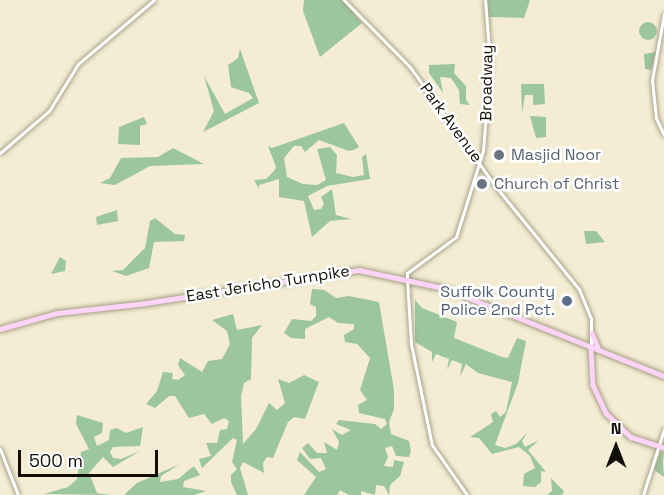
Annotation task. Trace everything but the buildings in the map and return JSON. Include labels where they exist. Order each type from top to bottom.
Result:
[{"type":"main road","points":[[0,153],[49,111],[78,64],[154,0]]},
{"type":"main road","name":"Park Avenue","points":[[344,0],[410,67],[479,163],[579,289],[589,311],[592,333],[591,348]]},
{"type":"main road","name":"Broadway","points":[[407,280],[407,273],[456,237],[479,163],[486,136],[490,63],[485,0]]},
{"type":"main road","points":[[664,14],[652,76],[656,118],[664,135]]},
{"type":"main road","name":"East Jericho Turnpike","points":[[0,329],[61,312],[143,304],[341,270],[444,288],[664,376]]},
{"type":"main road","points":[[407,280],[411,344],[433,453]]},
{"type":"main road","points":[[592,333],[594,342],[604,353]]},
{"type":"main road","points":[[582,344],[591,358]]},
{"type":"main road","points":[[591,348],[593,385],[609,417],[631,436],[661,448]]},
{"type":"main road","points":[[591,358],[595,352],[604,353]]},
{"type":"main road","points":[[643,495],[661,448],[664,429]]},
{"type":"main road","points":[[432,445],[467,495]]},
{"type":"main road","points":[[0,448],[18,495]]},
{"type":"green space","points":[[304,0],[342,0],[362,23],[320,57],[303,11]]},
{"type":"green space","points":[[487,0],[530,0],[524,18],[489,17]]},
{"type":"green space","points":[[648,22],[654,25],[657,31],[654,37],[648,40],[642,37],[639,31],[642,25]]},
{"type":"green space","points":[[240,49],[259,103],[203,132],[214,111],[204,76],[225,114],[253,98],[249,93],[231,87],[228,65],[238,58]]},
{"type":"green space","points":[[656,52],[651,70],[645,69],[644,54]]},
{"type":"green space","points":[[455,64],[454,73],[466,86],[466,100],[470,105],[460,104],[459,90],[451,78],[440,77],[443,93],[429,73],[429,65]]},
{"type":"green space","points":[[521,84],[544,84],[545,104],[533,105],[533,95],[525,95],[522,113]]},
{"type":"green space","points":[[530,116],[546,117],[546,137],[536,138]]},
{"type":"green space","points":[[144,117],[147,124],[140,126],[140,145],[118,144],[119,127]]},
{"type":"green space","points":[[344,123],[359,147],[356,149],[349,151],[319,140],[305,152],[301,146],[294,146],[284,158],[287,177],[303,184],[317,185],[326,180],[317,149],[330,147],[337,155],[336,173],[353,177],[364,175],[362,157],[366,154],[370,179],[327,186],[308,196],[314,210],[321,209],[324,204],[321,197],[332,189],[336,215],[351,219],[330,221],[312,237],[304,201],[279,197],[279,179],[259,185],[259,189],[254,180],[266,179],[276,167],[268,146],[272,148]]},
{"type":"green space","points":[[173,148],[204,164],[150,166],[115,185],[100,183],[110,178],[121,158],[158,157]]},
{"type":"green space","points":[[117,210],[118,221],[97,225],[96,217]]},
{"type":"green space","points":[[155,218],[175,234],[185,235],[184,241],[154,242],[149,268],[126,276],[112,271],[123,270],[145,248],[150,221]]},
{"type":"green space","points":[[584,231],[596,231],[605,242],[586,244]]},
{"type":"green space","points":[[60,257],[66,261],[65,271],[51,274]]},
{"type":"green space","points":[[312,289],[324,290],[336,298],[349,296],[379,302],[394,390],[394,409],[389,422],[391,434],[409,441],[411,451],[409,457],[396,456],[392,446],[385,448],[388,457],[384,466],[393,467],[394,460],[404,462],[400,476],[390,485],[389,495],[384,486],[376,485],[375,495],[361,491],[361,495],[349,495],[340,490],[337,495],[304,495],[316,477],[297,460],[300,452],[319,472],[326,469],[321,458],[310,459],[302,448],[308,443],[317,453],[327,453],[324,442],[337,450],[339,442],[332,429],[342,435],[351,430],[336,424],[339,420],[375,424],[381,429],[387,424],[385,419],[359,413],[358,405],[367,400],[360,390],[370,358],[357,344],[345,342],[344,335],[354,329],[354,324],[338,323],[329,317],[305,329],[305,339],[291,338],[284,333],[292,319],[311,321],[316,316],[316,307],[310,304]]},
{"type":"green space","points":[[415,300],[422,308],[457,322],[454,338],[502,357],[508,358],[517,338],[526,341],[518,383],[495,445],[505,448],[516,444],[528,432],[522,441],[525,447],[539,440],[528,450],[546,472],[541,471],[541,482],[535,487],[523,486],[524,474],[535,468],[530,456],[519,447],[492,454],[479,438],[470,437],[493,422],[491,414],[496,411],[500,417],[506,412],[512,382],[478,373],[466,364],[460,377],[462,364],[452,360],[447,370],[449,359],[436,354],[432,362],[432,352],[415,342]]},
{"type":"green space","points":[[233,314],[237,330],[262,325],[252,338],[251,379],[244,383],[241,396],[243,444],[256,429],[269,403],[277,410],[285,403],[278,379],[289,383],[304,375],[319,382],[305,419],[294,417],[288,422],[273,458],[267,457],[263,463],[264,473],[243,462],[240,468],[248,495],[237,495],[231,482],[231,475],[237,469],[232,462],[237,440],[233,438],[202,468],[199,459],[211,456],[206,443],[217,443],[220,430],[227,429],[229,421],[224,418],[212,424],[204,414],[189,418],[175,396],[169,396],[155,408],[146,404],[157,391],[163,372],[173,373],[172,379],[178,380],[185,375],[178,365],[180,358],[202,372],[208,361],[222,359],[230,344],[227,331],[212,320]]},
{"type":"green space","points":[[77,415],[103,423],[102,433],[94,437],[97,446],[109,440],[110,430],[117,428],[126,433],[143,427],[140,446],[113,447],[110,452],[113,458],[121,459],[140,451],[113,467],[103,457],[89,473],[97,493],[111,495],[44,494],[68,487],[77,479],[81,452],[89,449],[76,424]]},
{"type":"green space","points":[[664,452],[664,477],[654,470],[660,453]]},
{"type":"green space","points":[[180,464],[161,476],[160,482],[178,479],[194,466],[200,475],[184,481],[183,487],[206,491],[194,495],[124,495],[137,483]]},
{"type":"green space","points":[[551,478],[564,491],[562,495],[547,495],[552,491]]},
{"type":"place","name":"Masjid Noor","points":[[499,155]]},
{"type":"place","name":"Church of Christ","points":[[482,184]]},
{"type":"place","name":"Suffolk County Police 2nd Pct.","points":[[567,301]]}]
